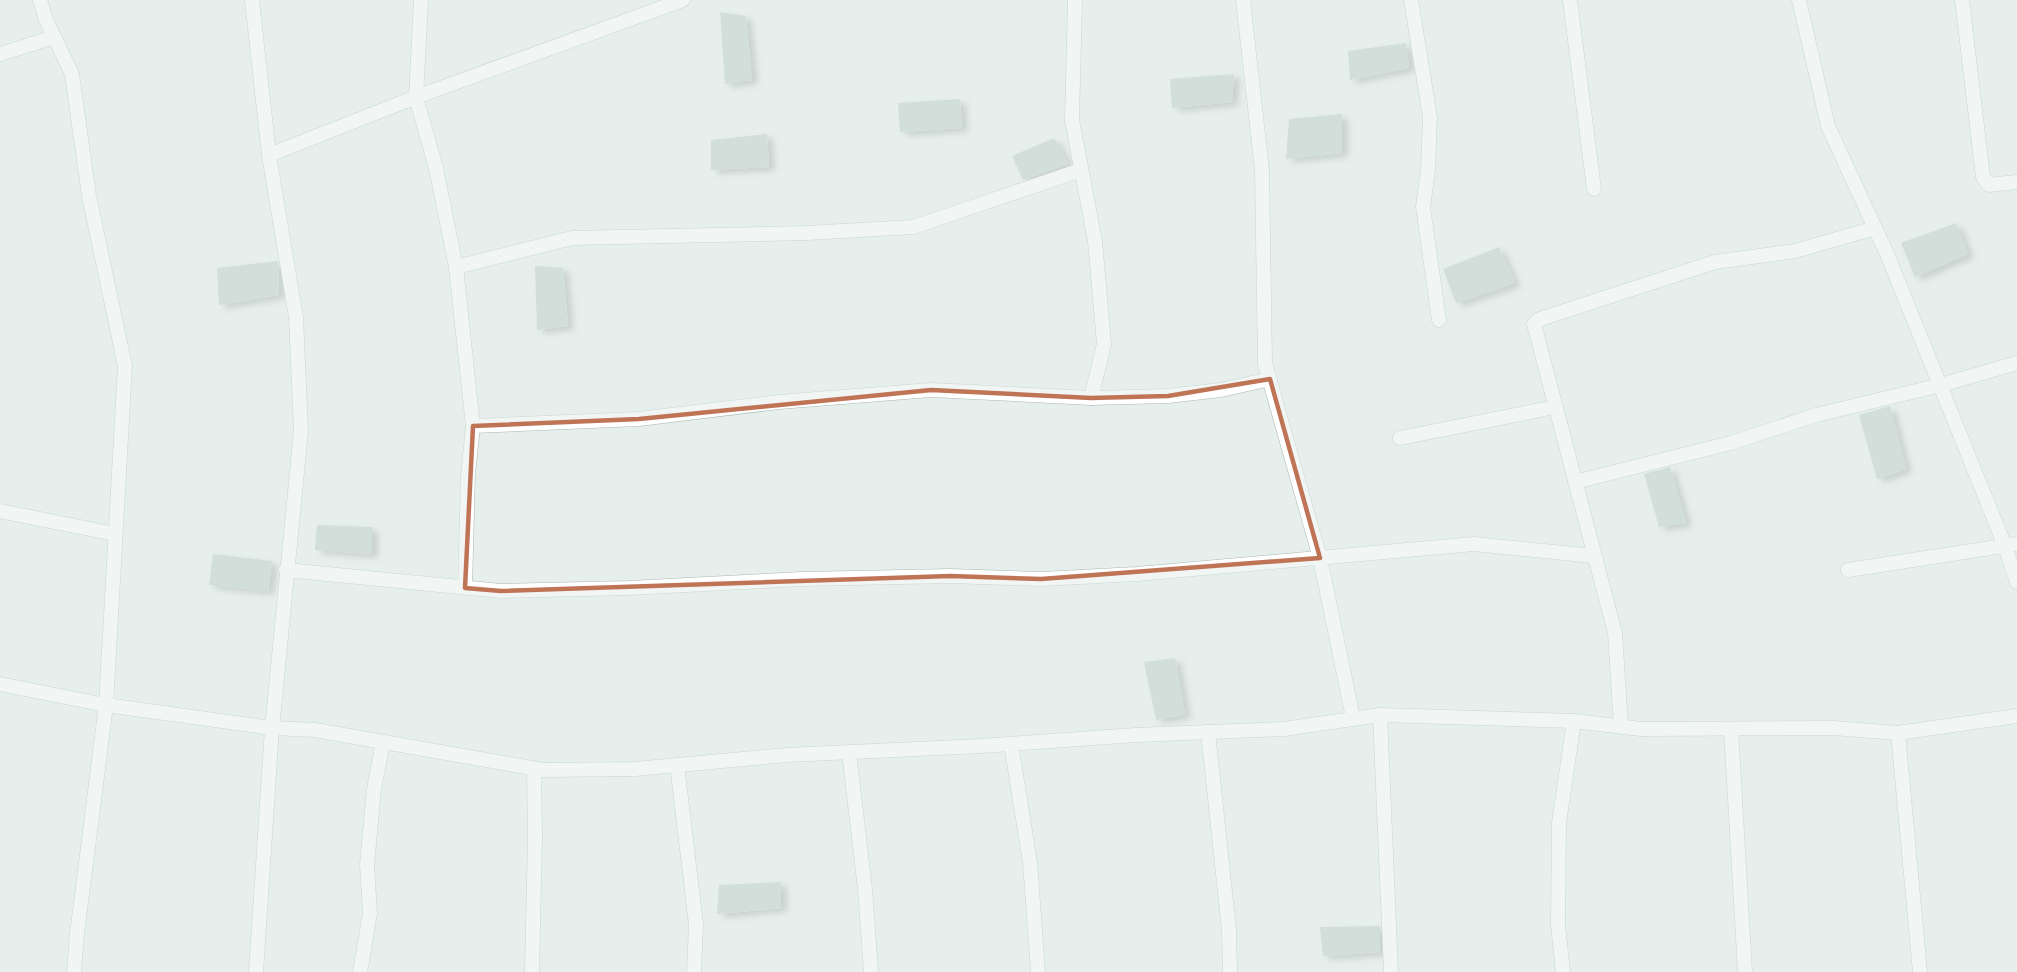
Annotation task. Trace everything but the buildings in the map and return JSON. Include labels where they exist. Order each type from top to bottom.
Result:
[{"type":"street","points":[[40,0],[46,20],[72,74],[89,196],[125,366],[106,705],[74,972]]},
{"type":"street","points":[[252,0],[269,155],[296,317],[301,431],[272,728],[256,972]]},
{"type":"street","points":[[421,0],[416,97],[436,168],[456,267],[472,426],[468,475],[465,588]]},
{"type":"street","points":[[269,155],[416,97],[683,0]]},
{"type":"street","points":[[1075,0],[1072,120],[1095,241],[1104,344],[1091,398]]},
{"type":"street","points":[[1243,0],[1262,170],[1265,364],[1320,558],[1353,718]]},
{"type":"street","points":[[1411,0],[1430,117],[1428,170],[1423,207],[1439,320]]},
{"type":"street","points":[[1570,0],[1594,189]]},
{"type":"street","points":[[1799,0],[1828,126],[1875,228],[2011,545],[2017,582]]},
{"type":"street","points":[[1962,0],[1983,177],[1989,185],[2017,183]]},
{"type":"street","points":[[0,54],[54,37]]},
{"type":"street","points":[[456,267],[572,238],[807,233],[913,226],[1081,170]]},
{"type":"street","points":[[1621,727],[1615,633],[1534,324],[1540,319],[1715,262],[1795,251],[1875,228]]},
{"type":"street","points":[[1575,482],[1731,443],[1816,416],[1941,385],[2017,363]]},
{"type":"street","points":[[472,426],[639,419],[779,402],[931,390],[1091,398],[1168,396],[1221,390],[1270,379]]},
{"type":"street","points":[[1400,438],[1555,406]]},
{"type":"street","points":[[0,511],[115,534]]},
{"type":"street","points":[[286,570],[501,591],[628,588],[802,579],[950,576],[1041,579],[1137,574],[1474,544],[1594,556]]},
{"type":"street","points":[[1848,570],[2011,545]]},
{"type":"street","points":[[0,684],[106,705],[272,728],[315,730],[534,769],[635,769],[787,755],[1284,729],[1380,715],[1574,721],[1641,729],[1833,728],[1898,733],[2017,716]]},
{"type":"street","points":[[1380,715],[1391,972]]},
{"type":"street","points":[[1563,972],[1558,925],[1559,823],[1574,721]]},
{"type":"street","points":[[1731,729],[1745,972]]},
{"type":"street","points":[[1208,732],[1229,930],[1230,972]]},
{"type":"street","points":[[1898,733],[1920,972]]},
{"type":"street","points":[[360,972],[370,913],[368,865],[374,789],[383,742]]},
{"type":"street","points":[[1011,744],[1030,862],[1038,972]]},
{"type":"street","points":[[849,752],[865,889],[871,972]]},
{"type":"street","points":[[676,765],[696,924],[694,972]]},
{"type":"street","points":[[532,972],[534,769]]},
{"type":"highlighted area","points":[[1270,379],[1320,558],[1041,579],[950,576],[501,591],[465,588],[473,426],[639,419],[931,390],[1091,398],[1168,396]]}]
